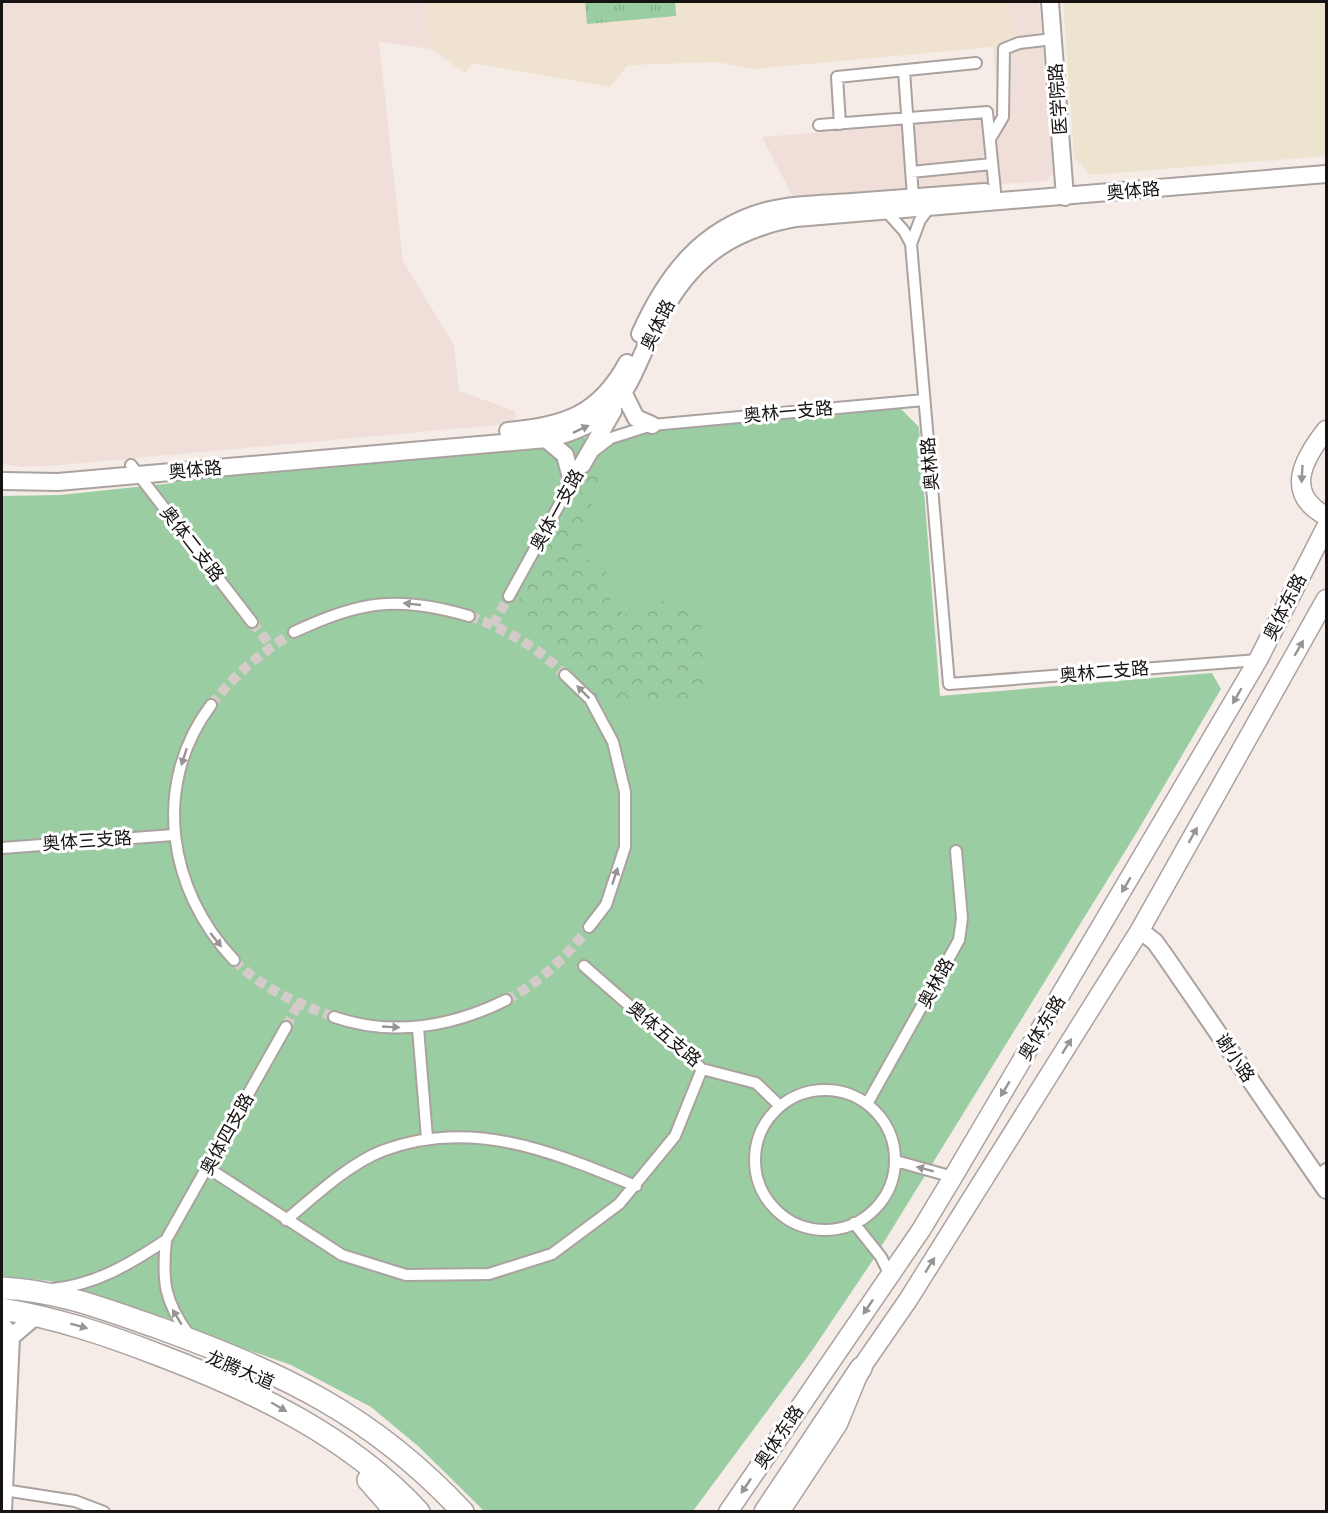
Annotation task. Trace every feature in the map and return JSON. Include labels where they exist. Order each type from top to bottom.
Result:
[{"type":"highway","points":[[2,1289],[41,1290],[99,1307],[194,1341],[276,1374],[340,1408],[383,1437],[463,1512]]},
{"type":"highway","name":"龙腾大道","points":[[2,1289],[95,1314],[274,1383],[340,1416],[423,1488],[445,1512]]},
{"type":"highway","name":"龙腾大道","points":[[2,1310],[38,1315],[92,1329],[265,1398],[328,1435],[419,1512]]},
{"type":"highway","points":[[765,1512],[861,1368]]},
{"type":"highway","points":[[328,1435],[396,1512]]},
{"type":"main road","name":"医学院路","points":[[1050,2],[1065,191]]},
{"type":"main road","name":"奥体路","points":[[2,471],[135,470],[546,439],[569,434],[592,424],[610,410],[624,394],[664,309],[706,256],[732,238],[771,223],[796,218],[929,208],[1326,163]]},
{"type":"main road","name":"奥体路","points":[[2,481],[58,482],[135,470],[544,428],[564,422],[602,399],[617,383],[666,283],[699,246],[726,227],[767,211],[796,206],[995,191],[1065,191],[1326,174]]},
{"type":"main road","points":[[624,394],[636,418],[652,425]]},
{"type":"main road","points":[[582,465],[624,394]]},
{"type":"main road","points":[[1326,430],[1308,453],[1301,473],[1302,489],[1308,501],[1326,516]]},
{"type":"main road","points":[[546,439],[565,455],[572,482]]},
{"type":"main road","name":"奥体东路","points":[[728,1512],[890,1275],[953,1177],[1258,660],[1326,527]]},
{"type":"main road","name":"奥体东路","points":[[780,1512],[838,1424],[861,1368],[908,1300],[1140,930],[1326,599]]},
{"type":"main road","name":"谢小路","points":[[1140,930],[1155,942],[1166,956],[1321,1172],[1326,1190]]},
{"type":"main road","points":[[3,1512],[6,1330],[38,1315]]},
{"type":"street","points":[[990,139],[1003,117],[1004,50],[1019,43],[1053,39]]},
{"type":"street","points":[[840,124],[837,77],[976,63]]},
{"type":"street","points":[[904,71],[913,197]]},
{"type":"street","points":[[819,125],[987,112],[995,191]]},
{"type":"street","points":[[911,172],[992,164]]},
{"type":"street","name":"奥林路","points":[[929,208],[920,220],[911,244],[949,684]]},
{"type":"street","points":[[886,211],[904,231],[911,244]]},
{"type":"street","name":"奥林一支路","points":[[652,425],[924,400]]},
{"type":"street","name":"奥体一支路","points":[[509,596],[582,465],[611,438],[652,425]]},
{"type":"street","name":"奥体二支路","points":[[135,470],[252,622]]},
{"type":"street","points":[[294,632],[340,611],[368,604],[400,602],[435,606],[469,616]]},
{"type":"street","name":"奥林二支路","points":[[949,684],[1258,660]]},
{"type":"street","points":[[565,675],[590,699],[613,742],[625,792],[625,847],[606,905],[589,927]]},
{"type":"street","points":[[211,705],[193,729],[176,780],[173,835],[187,891],[213,938],[234,960]]},
{"type":"street","name":"奥体三支路","points":[[2,848],[173,835]]},
{"type":"street","name":"奥林路","points":[[867,1104],[959,940],[962,918],[956,851]]},
{"type":"street","name":"奥体五支路","points":[[584,966],[702,1069],[756,1083],[780,1106]]},
{"type":"street","points":[[334,1017],[357,1025],[418,1028],[477,1015],[506,1000]]},
{"type":"street","name":"奥体四支路","points":[[166,1240],[286,1027]]},
{"type":"street","points":[[418,1028],[427,1138]]},
{"type":"street","points":[[208,1168],[342,1255],[406,1275],[489,1274],[552,1254],[619,1204],[675,1136],[702,1069]]},
{"type":"street","points":[[823,1090],[846,1093],[867,1104],[883,1119],[893,1139],[896,1161],[892,1183],[881,1203],[864,1219],[842,1228],[819,1230],[796,1224],[776,1211],[762,1192],[755,1169],[756,1146],[765,1124],[780,1106],[800,1094],[823,1090]]},
{"type":"street","points":[[286,1220],[329,1184],[380,1152],[427,1138],[498,1138],[554,1152],[636,1186]]},
{"type":"street","points":[[896,1161],[953,1177]]},
{"type":"street","points":[[854,1223],[881,1257],[890,1275]]},
{"type":"street","points":[[41,1290],[70,1287],[109,1275],[166,1240]]},
{"type":"street","points":[[166,1240],[163,1265],[167,1297],[175,1316],[194,1341],[216,1360]]},
{"type":"street","points":[[4,1490],[75,1501],[104,1512]]},
{"type":"shaded area","points":[[2,2],[426,2],[431,49],[379,42],[403,261],[454,345],[459,391],[515,411],[517,423],[60,465],[22,467],[2,464]]},
{"type":"shaded area","points":[[426,2],[1009,2],[1013,45],[753,69],[717,62],[628,65],[610,87],[473,63],[465,73],[431,49]]},
{"type":"shaded area","points":[[1009,2],[1039,2],[1054,172],[1046,181],[794,199],[762,137],[999,118],[993,47],[1013,45]]},
{"type":"shaded area","points":[[1063,2],[1326,2],[1326,156],[1091,175],[1074,158]]},
{"type":"green space","points":[[585,2],[675,2],[676,16],[587,24]]},
{"type":"green space","points":[[900,408],[919,427],[940,696],[1212,673],[1221,689],[1137,832],[871,1263],[811,1352],[693,1511],[484,1511],[418,1446],[371,1407],[291,1365],[50,1281],[2,1276],[2,496],[60,495],[174,483],[180,478]]},
{"type":"green space","points":[[584,474],[599,478],[580,552],[618,581],[608,605],[641,622],[655,599],[700,612],[708,698],[655,703],[634,700],[602,703],[595,701],[571,664],[517,604]]},
{"type":"tunnel","points":[[493,625],[509,596]]},
{"type":"tunnel","points":[[469,616],[495,626],[520,640],[544,656],[565,675]]},
{"type":"tunnel","points":[[252,622],[271,646]]},
{"type":"tunnel","points":[[211,705],[249,665],[294,632]]},
{"type":"tunnel","points":[[506,1000],[530,986],[552,968],[589,927]]},
{"type":"tunnel","points":[[234,960],[268,987],[307,1007],[334,1017]]},
{"type":"tunnel","points":[[286,1027],[298,1005]]}]
